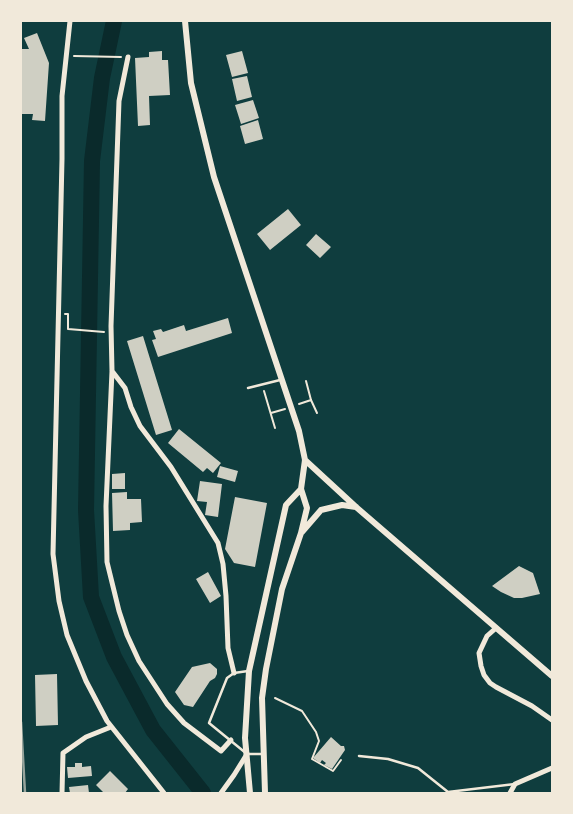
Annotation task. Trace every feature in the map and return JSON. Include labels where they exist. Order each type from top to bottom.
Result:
[{"type":"street","points":[[70,21],[62,96],[53,554],[59,601],[67,635],[86,681],[111,727],[164,793]]},
{"type":"street","points":[[185,21],[192,82],[214,177],[282,380],[305,460],[301,488],[308,508],[282,589],[262,698],[265,793]]},
{"type":"street","points":[[128,58],[119,102],[111,326],[112,371],[105,539],[107,562],[119,611],[138,661],[167,704],[184,723],[221,751],[231,740]]},
{"type":"street","points":[[112,371],[125,388],[130,407],[140,426],[167,461],[218,543],[223,564],[228,648],[234,673]]},
{"type":"street","points":[[305,460],[356,507],[552,676]]},
{"type":"street","points":[[250,793],[245,738],[249,671],[286,505],[301,488]]},
{"type":"street","points":[[301,533],[321,510],[342,505],[356,507]]},
{"type":"street","points":[[496,628],[487,636],[480,653],[484,675],[496,687],[532,706],[552,720]]},
{"type":"street","points":[[62,793],[63,753],[86,736],[111,727]]},
{"type":"street","points":[[220,793],[234,776],[247,754]]},
{"type":"street","points":[[510,793],[515,784],[552,768]]},
{"type":"lane","points":[[248,388],[282,380]]},
{"type":"lane","points":[[249,671],[234,673],[227,678],[208,723],[247,754],[263,754]]},
{"type":"lane","points":[[359,756],[388,759],[418,768],[448,792],[515,784]]},
{"type":"path","points":[[74,56],[128,58]]},
{"type":"path","points":[[68,314],[68,330],[106,332]]},
{"type":"path","points":[[306,381],[317,413]]},
{"type":"path","points":[[264,391],[275,428]]},
{"type":"path","points":[[275,698],[302,711],[316,732],[318,741],[312,759],[333,772],[341,760]]},
{"type":"building","points":[[37,33],[49,63],[45,121],[32,120],[33,114],[21,114],[21,49],[29,49],[24,38]]},
{"type":"building","points":[[162,51],[162,60],[168,60],[170,95],[149,96],[150,125],[138,126],[135,58],[149,57],[149,52]]},
{"type":"building","points":[[242,51],[248,73],[232,77],[226,55]]},
{"type":"building","points":[[247,76],[252,97],[237,101],[232,79]]},
{"type":"building","points":[[253,100],[259,118],[241,124],[235,105]]},
{"type":"building","points":[[258,120],[263,139],[245,144],[240,126]]},
{"type":"building","points":[[288,209],[301,225],[270,250],[257,234]]},
{"type":"building","points":[[316,234],[331,247],[320,258],[306,245]]},
{"type":"building","points":[[228,318],[232,333],[158,357],[152,340],[156,339],[153,331],[161,329],[163,332],[184,325],[186,331]]},
{"type":"building","points":[[143,336],[172,430],[156,435],[127,341]]},
{"type":"building","points":[[179,429],[221,463],[213,473],[207,468],[203,472],[168,443]]},
{"type":"building","points":[[220,466],[238,471],[235,482],[217,477]]},
{"type":"building","points":[[125,473],[125,489],[112,489],[112,474]]},
{"type":"building","points":[[200,481],[222,484],[218,517],[205,515],[207,502],[197,501]]},
{"type":"building","points":[[127,492],[127,499],[141,499],[142,522],[130,523],[130,530],[113,531],[112,493]]},
{"type":"building","points":[[235,497],[267,503],[255,567],[234,563],[225,549]]},
{"type":"building","points":[[519,566],[533,573],[540,594],[514,598],[492,586]]},
{"type":"building","points":[[208,572],[221,596],[210,603],[196,579]]},
{"type":"building","points":[[210,663],[217,669],[215,678],[210,681],[193,707],[184,705],[175,692],[192,667]]},
{"type":"building","points":[[57,674],[58,725],[36,726],[35,675]]},
{"type":"building","points":[[331,737],[341,746],[344,746],[345,750],[332,769],[324,765],[326,763],[322,760],[320,763],[313,758]]},
{"type":"building","points":[[75,763],[82,763],[82,767],[91,766],[92,776],[68,778],[67,767],[75,767]]},
{"type":"building","points":[[110,771],[128,789],[125,793],[104,793],[96,785]]},
{"type":"building","points":[[88,785],[89,793],[70,793],[69,787]]},
{"type":"waterway","points":[[114,21],[102,78],[92,161],[86,510],[91,597],[114,657],[153,730],[203,793]]},
{"type":"railway","points":[[21,722],[25,793]]}]
